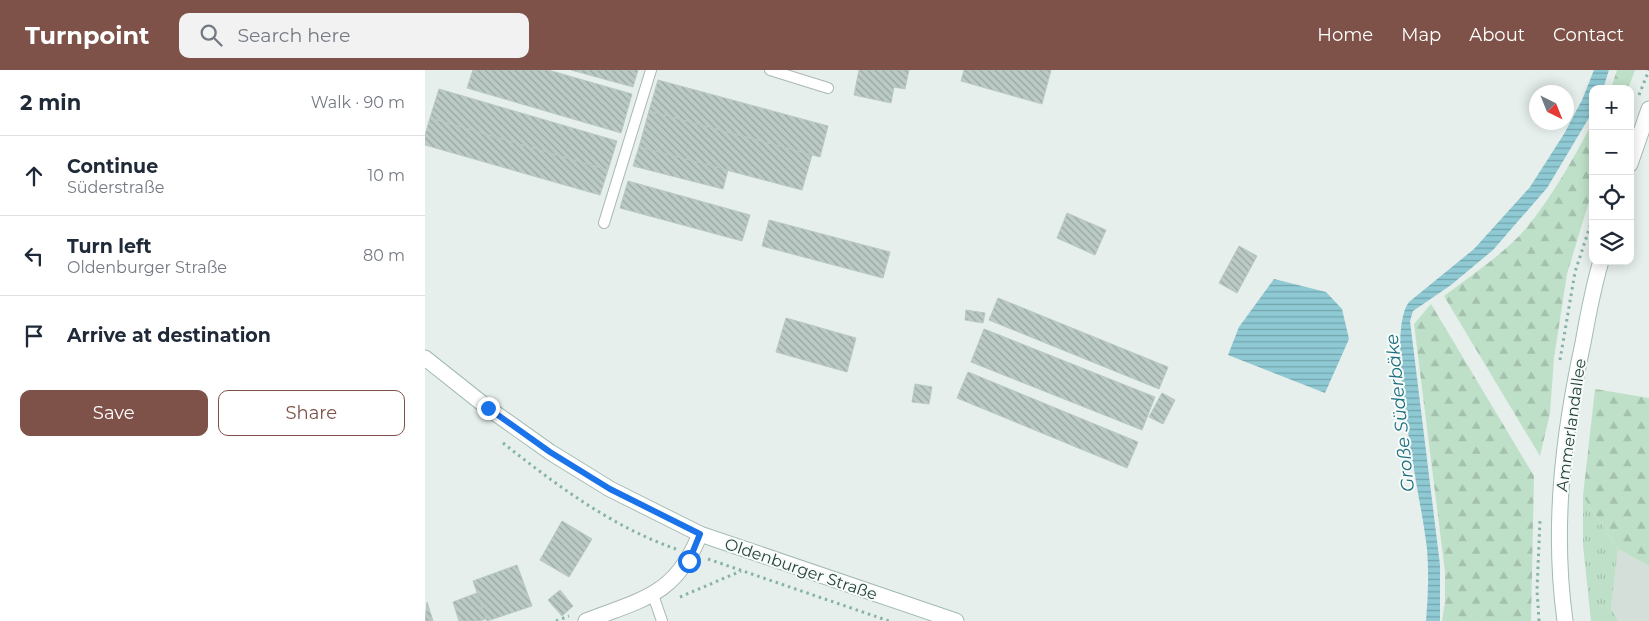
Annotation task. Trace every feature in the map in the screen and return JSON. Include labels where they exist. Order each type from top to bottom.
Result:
[{"type":"main road","points":[[1634,152],[1649,109]]},
{"type":"main road","name":"Ammerlandallee","points":[[1565,621],[1560,553],[1562,466],[1571,399],[1600,265]]},
{"type":"main road","name":"Oldenburger Straße","points":[[425,358],[488,408],[550,452],[610,489],[700,534],[956,621]]},
{"type":"main road","points":[[586,621],[653,595],[668,584],[689,561],[700,534]]},
{"type":"lane","points":[[604,223],[651,70]]},
{"type":"lane","points":[[770,70],[828,88]]},
{"type":"lane","points":[[653,595],[662,621]]},
{"type":"path","points":[[692,554],[889,621]]},
{"type":"shaded area","points":[[1618,549],[1649,566],[1649,621],[1618,621],[1611,608]]},
{"type":"green space","points":[[1617,70],[1635,70],[1629,85],[1612,85]]},
{"type":"green space","points":[[1589,129],[1589,201],[1567,274],[1554,358],[1550,413],[1540,456],[1444,296],[1499,254],[1519,236],[1554,190]]},
{"type":"green space","points":[[1431,304],[1534,476],[1531,621],[1442,621],[1445,602],[1445,572],[1414,324]]},
{"type":"green space","points":[[1595,389],[1649,398],[1649,566],[1618,549],[1583,496]]},
{"type":"green space","points":[[1583,496],[1618,549],[1611,608],[1618,621],[1591,621],[1583,545]]},
{"type":"water","points":[[1594,70],[1609,70],[1604,85],[1589,85],[1589,118],[1547,188],[1493,250],[1451,285],[1413,311],[1410,321],[1440,565],[1440,621],[1426,621],[1427,549],[1406,420],[1400,348],[1402,321],[1409,302],[1474,249],[1530,187],[1566,130],[1574,130],[1574,115]]},
{"type":"water","points":[[1274,279],[1326,292],[1342,309],[1349,339],[1325,393],[1228,355],[1239,327]]},
{"type":"building","points":[[473,70],[548,70],[632,94],[621,133],[467,88]]},
{"type":"building","points":[[571,70],[638,70],[633,87]]},
{"type":"building","points":[[859,70],[909,70],[905,89],[894,87],[891,103],[854,95]]},
{"type":"building","points":[[964,70],[1051,70],[1042,104],[961,81]]},
{"type":"building","points":[[658,80],[828,126],[820,157],[649,111]]},
{"type":"building","points":[[439,89],[617,141],[608,170],[430,118]]},
{"type":"building","points":[[649,111],[812,155],[802,190],[639,147]]},
{"type":"building","points":[[430,118],[608,170],[600,195],[425,145],[425,135]]},
{"type":"building","points":[[639,147],[728,170],[723,189],[633,166]]},
{"type":"building","points":[[628,181],[750,215],[742,241],[620,208]]},
{"type":"building","points":[[1067,213],[1106,230],[1095,255],[1057,238]]},
{"type":"building","points":[[769,220],[890,252],[883,278],[762,246]]},
{"type":"building","points":[[1239,246],[1257,256],[1237,293],[1219,283]]},
{"type":"building","points":[[998,298],[1168,367],[1159,389],[989,320]]},
{"type":"building","points":[[966,310],[985,313],[983,323],[965,320]]},
{"type":"building","points":[[786,318],[856,338],[847,372],[776,352]]},
{"type":"building","points":[[984,329],[1155,397],[1142,430],[971,362]]},
{"type":"building","points":[[968,372],[1138,442],[1127,468],[957,398]]},
{"type":"building","points":[[915,384],[932,387],[929,404],[912,402]]},
{"type":"building","points":[[1162,393],[1175,400],[1163,424],[1149,417]]},
{"type":"building","points":[[562,521],[592,539],[569,577],[540,560]]},
{"type":"building","points":[[517,565],[532,606],[487,621],[473,581]]},
{"type":"building","points":[[560,590],[573,606],[562,616],[548,600]]},
{"type":"building","points":[[477,593],[486,619],[459,621],[453,602]]},
{"type":"building","points":[[427,602],[433,621],[425,621]]},
{"type":"route","points":[[488,408],[550,452],[610,489],[700,534],[689,561]]},
{"type":"water label","name":"Große Süderbäke","points":[[1400,413]]}]
